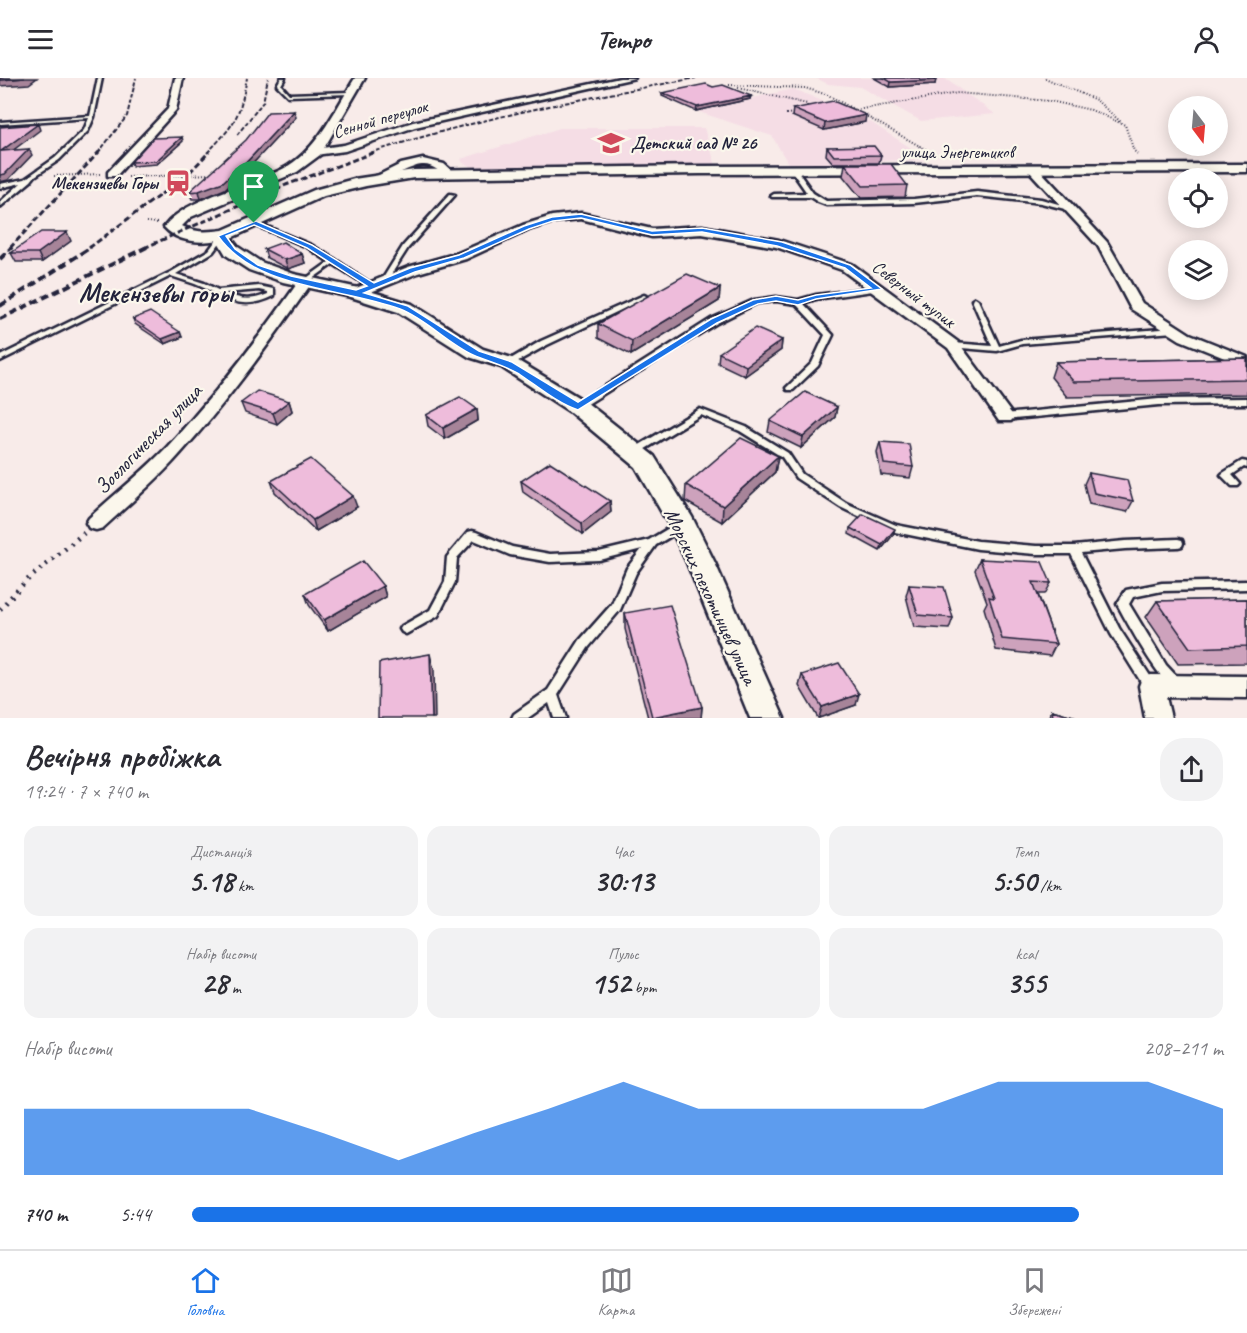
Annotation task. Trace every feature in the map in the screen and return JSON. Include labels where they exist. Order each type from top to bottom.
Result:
[{"type":"main road","points":[[222,236],[194,235],[172,227],[186,214],[292,169],[315,152],[360,78]]},
{"type":"main road","name":"улица Энергетиков","points":[[222,236],[254,223],[305,197],[378,178],[414,174],[1247,168]]},
{"type":"main road","name":"Морских пехотинцев улица","points":[[222,236],[232,250],[255,266],[306,281],[371,287],[476,353],[508,363],[578,407],[645,462],[682,524],[701,563],[767,718]]},
{"type":"street","points":[[112,174],[172,110],[179,78]]},
{"type":"street","name":"Сенной переулок","points":[[315,152],[345,148],[413,125],[631,78]]},
{"type":"street","points":[[378,178],[411,164],[424,162],[433,162],[448,172]]},
{"type":"street","points":[[1034,170],[1103,245],[1136,306],[1185,338],[1247,362]]},
{"type":"street","name":"Северный тупик","points":[[371,287],[413,270],[462,256],[527,227],[552,219],[581,216],[652,233],[702,230],[779,244],[848,267],[953,345],[1005,417]]},
{"type":"street","name":"Зоологическая улица","points":[[96,523],[171,453],[221,396],[280,320],[306,281]]},
{"type":"street","points":[[1158,718],[1151,686],[1247,687]]},
{"type":"lane","points":[[0,205],[57,159],[86,131],[92,117],[100,78]]},
{"type":"lane","points":[[284,78],[279,85],[288,95],[350,93]]},
{"type":"lane","points":[[0,123],[92,117]]},
{"type":"lane","points":[[794,170],[810,195],[817,201],[826,203],[914,201],[977,194],[1041,201],[1069,208]]},
{"type":"lane","points":[[0,186],[29,180]]},
{"type":"lane","points":[[254,223],[294,239],[334,261],[371,287],[452,195]]},
{"type":"lane","points":[[774,196],[810,195]]},
{"type":"lane","points":[[1041,201],[1058,196]]},
{"type":"lane","points":[[0,358],[170,274],[211,251],[222,236]]},
{"type":"lane","points":[[306,281],[334,261]]},
{"type":"lane","points":[[170,274],[207,286],[214,292],[229,300],[244,302],[264,300],[272,295],[271,290],[259,288],[214,292]]},
{"type":"lane","points":[[578,407],[714,321],[756,302],[776,299],[798,302],[816,297],[878,289]]},
{"type":"lane","points":[[508,363],[644,297]]},
{"type":"lane","points":[[975,300],[997,349]]},
{"type":"lane","points":[[790,388],[815,364],[829,335],[798,302]]},
{"type":"lane","points":[[953,345],[997,349],[1021,342],[1173,330]]},
{"type":"lane","points":[[1005,417],[1159,402],[1247,401]]},
{"type":"lane","points":[[633,452],[700,412],[742,429],[785,455],[799,476],[843,505],[894,528],[978,545],[1036,550],[1074,550],[1125,544],[1178,543]]},
{"type":"lane","points":[[1235,484],[1226,475],[1242,464],[1247,465]]},
{"type":"lane","points":[[406,629],[434,613],[450,582],[452,557],[472,535],[510,551],[550,558],[599,556],[652,543],[682,524]]},
{"type":"lane","points":[[518,718],[552,694],[584,644],[616,607],[631,571],[652,543]]},
{"type":"lane","points":[[1074,550],[1115,631],[1151,686]]},
{"type":"lane","points":[[1178,686],[1162,669],[1123,604],[1130,593],[1162,587],[1247,585]]},
{"type":"lane","points":[[552,694],[560,718]]},
{"type":"path","points":[[1045,78],[1096,100],[1125,125],[1134,151],[1153,168]]},
{"type":"path","points":[[808,110],[807,104],[729,85],[805,88],[828,95],[937,156],[948,170]]},
{"type":"path","points":[[856,110],[958,93],[1050,101],[1091,110],[1125,125]]},
{"type":"path","points":[[786,114],[797,112]]},
{"type":"path","points":[[29,180],[112,174],[140,177],[204,173]]},
{"type":"path","name":"Зоологическая улица","points":[[0,609],[26,581],[96,523]]},
{"type":"shaded area","points":[[816,78],[944,78],[995,114],[921,121],[860,87],[828,84]]},
{"type":"shaded area","points":[[793,89],[864,118],[928,159],[789,165],[772,136],[696,111]]},
{"type":"shaded area","name":"Детский сад № 26","points":[[560,128],[704,128],[716,166],[475,168],[463,163],[461,159]]},
{"type":"building","points":[[0,78],[25,78],[0,80]]},
{"type":"building","points":[[884,78],[933,78],[936,80],[891,82]]},
{"type":"building","points":[[706,84],[713,87],[723,85],[751,96],[697,107],[662,93]]},
{"type":"building","points":[[833,101],[866,115],[825,123],[793,109]]},
{"type":"building","points":[[294,111],[242,167],[239,167],[223,182],[199,191],[189,192],[246,140],[268,112]]},
{"type":"building","points":[[38,124],[1,151],[29,149],[5,174],[0,175],[0,127]]},
{"type":"building","points":[[182,137],[156,161],[131,162],[153,138]]},
{"type":"building","points":[[874,146],[881,155],[834,156],[827,147]]},
{"type":"building","points":[[845,164],[891,164],[907,185],[863,186]]},
{"type":"building","points":[[41,232],[67,232],[38,253],[11,253]]},
{"type":"building","points":[[283,242],[302,254],[285,260],[264,249]]},
{"type":"building","points":[[687,274],[720,288],[632,341],[598,324]]},
{"type":"building","points":[[150,312],[180,332],[162,339],[133,319]]},
{"type":"building","points":[[755,328],[782,340],[746,366],[719,353]]},
{"type":"building","points":[[1247,358],[1247,379],[1074,382],[1056,362]]},
{"type":"building","points":[[257,391],[289,401],[273,413],[241,403]]},
{"type":"building","points":[[805,392],[837,407],[803,437],[770,421]]},
{"type":"building","points":[[460,397],[477,409],[443,428],[426,415]]},
{"type":"building","points":[[741,438],[778,456],[723,506],[686,485]]},
{"type":"building","points":[[880,442],[909,444],[913,467],[884,464]]},
{"type":"building","points":[[311,459],[353,496],[313,520],[271,481]]},
{"type":"building","points":[[550,462],[610,501],[582,523],[521,481]]},
{"type":"building","points":[[1089,473],[1127,480],[1133,501],[1094,493]]},
{"type":"building","points":[[863,514],[895,529],[882,545],[850,528]]},
{"type":"building","points":[[980,559],[1042,562],[1051,583],[1033,582],[1056,644],[1002,639],[989,597],[994,598]]},
{"type":"building","points":[[363,561],[383,586],[324,620],[305,594]]},
{"type":"building","points":[[909,585],[944,587],[953,618],[918,615]]},
{"type":"building","points":[[1247,599],[1247,646],[1190,648],[1157,601]]},
{"type":"building","points":[[670,605],[702,707],[652,717],[625,613]]},
{"type":"building","points":[[430,654],[432,718],[378,718],[379,663]]},
{"type":"building","points":[[839,663],[859,694],[822,707],[802,675]]},
{"type":"building","points":[[1052,710],[1080,718],[1053,718]]},
{"type":"railway","points":[[98,153],[127,116],[136,78]]},
{"type":"railway","points":[[207,153],[234,120],[247,78]]},
{"type":"railway","points":[[237,135],[263,102],[268,78]]},
{"type":"railway","points":[[370,153],[491,119],[696,78]]},
{"type":"railway","points":[[10,248],[99,152]]},
{"type":"railway","points":[[89,248],[188,174],[209,152]]},
{"type":"railway","points":[[144,248],[286,185],[375,152]]},
{"type":"railway","points":[[0,259],[12,247]]},
{"type":"railway","points":[[0,306],[91,247]]},
{"type":"railway","points":[[0,319],[147,247]]},
{"type":"place","name":"Детский сад № 26","points":[[611,143]]},
{"type":"place","name":"Мекензиевы Горы","points":[[178,183]]},
{"type":"district","name":"Мекензевы горы","points":[[156,293]]},
{"type":"route","points":[[254,223],[222,236],[232,250],[255,266],[289,278],[357,293],[413,270],[462,256],[527,227],[552,219],[581,216],[652,233],[702,230],[779,244],[848,267],[878,289],[816,297],[798,302],[776,299],[756,302],[714,321],[578,407],[508,363],[476,353],[405,308],[357,293],[373,286],[309,246],[254,223]]}]
